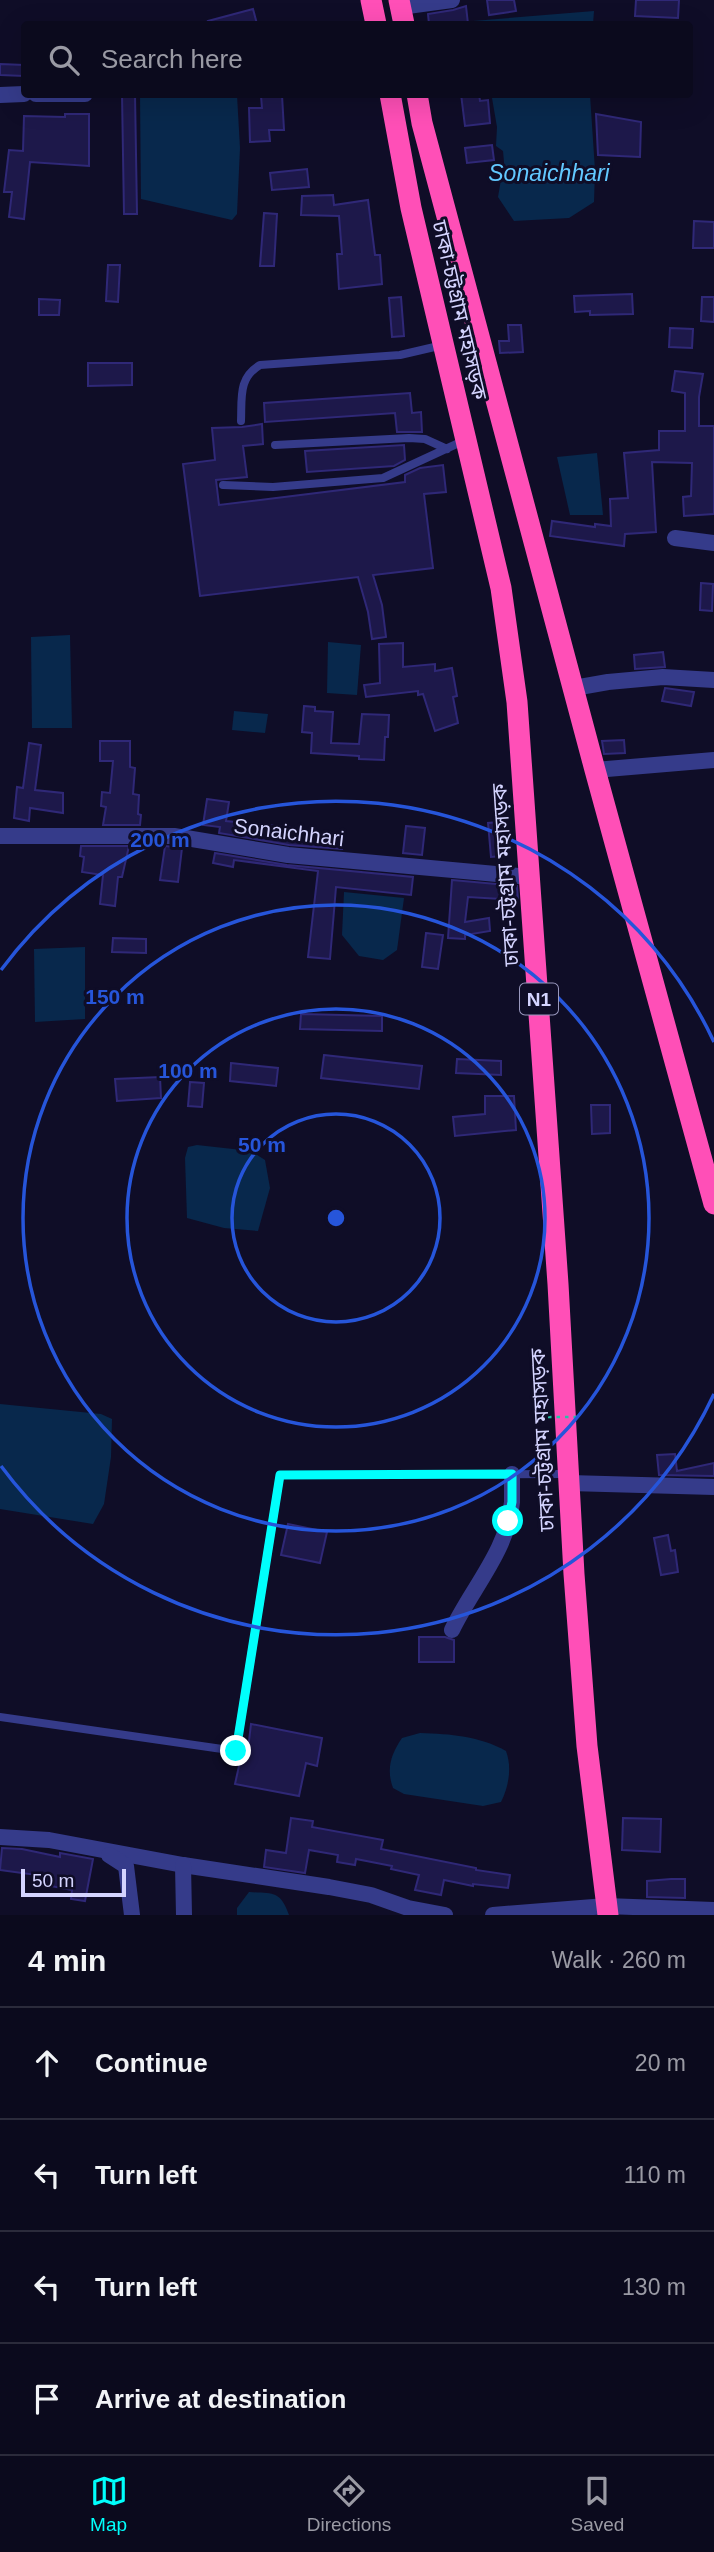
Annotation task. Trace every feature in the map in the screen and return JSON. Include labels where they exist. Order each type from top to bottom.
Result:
[{"type":"highway","points":[[371,0],[375,21]]},
{"type":"highway","name":"ঢাকা-চট্টগ্রাম মহাসড়ক","points":[[391,98],[418,238],[443,345],[456,444],[501,588],[517,702],[555,1231],[573,1574],[587,1746],[607,1910]]},
{"type":"highway","name":"ঢাকা-চট্টগ্রাম মহাসড়ক","points":[[418,98],[595,770],[714,1204]]},
{"type":"highway","points":[[418,238],[451,228]]},
{"type":"street","points":[[401,11],[452,0]]},
{"type":"street","points":[[0,95],[21,94]]},
{"type":"street","points":[[674,538],[714,543]]},
{"type":"street","points":[[574,688],[663,677],[714,680]]},
{"type":"street","points":[[595,770],[714,760]]},
{"type":"street","name":"Sonaichhari","points":[[0,836],[174,836],[288,855],[530,877]]},
{"type":"street","points":[[452,1630],[499,1546],[512,1502],[512,1474]]},
{"type":"street","points":[[569,1478],[714,1487]]},
{"type":"street","points":[[0,1837],[48,1840],[183,1865],[329,1886],[371,1895],[408,1908],[445,1915]]},
{"type":"street","points":[[101,1850],[126,1866],[132,1915]]},
{"type":"street","points":[[183,1865],[184,1915]]},
{"type":"street","points":[[493,1915],[607,1910],[714,1910]]},
{"type":"lane","points":[[241,421],[244,380],[250,371],[260,365],[400,355],[443,345]]},
{"type":"lane","points":[[275,445],[409,438],[456,444]]},
{"type":"lane","points":[[223,485],[273,487],[383,478],[456,444]]},
{"type":"lane","points":[[0,1717],[236,1751],[280,1475],[512,1474],[569,1478]]},
{"type":"path","points":[[548,1417],[580,1417]]},
{"type":"water","points":[[594,11],[593,21],[473,21]]},
{"type":"water","points":[[140,98],[237,98],[240,148],[237,214],[232,220],[141,199]]},
{"type":"water","name":"Sonaichhari","points":[[492,98],[590,98],[595,170],[594,202],[569,218],[514,221],[498,197],[504,162],[503,151],[496,146],[497,127]]},
{"type":"water","points":[[597,453],[603,515],[570,515],[557,457]]},
{"type":"water","points":[[70,635],[72,728],[32,728],[31,637]]},
{"type":"water","points":[[328,642],[361,645],[357,695],[327,693]]},
{"type":"water","points":[[234,711],[268,714],[265,733],[232,730]]},
{"type":"water","points":[[344,892],[404,898],[397,950],[383,960],[359,956],[342,935]]},
{"type":"water","points":[[85,947],[85,1019],[35,1022],[34,949]]},
{"type":"water","points":[[197,1145],[251,1151],[265,1160],[270,1188],[258,1231],[224,1228],[187,1218],[185,1158],[188,1147]]},
{"type":"water","points":[[0,1404],[101,1414],[112,1419],[111,1457],[104,1504],[93,1524],[0,1509]]},
{"type":"water","points":[[420,1733],[464,1737],[486,1742],[506,1751],[509,1776],[501,1802],[483,1806],[404,1794],[393,1788],[390,1768],[395,1750],[402,1738]]},
{"type":"water","points":[[249,1892],[279,1897],[289,1915],[237,1915],[237,1908]]},
{"type":"building","points":[[487,0],[514,0],[516,11],[489,15]]},
{"type":"building","points":[[636,0],[679,0],[678,18],[635,16]]},
{"type":"building","points":[[466,6],[468,21],[429,21],[428,14]]},
{"type":"building","points":[[253,9],[256,21],[208,21]]},
{"type":"building","points":[[0,64],[21,65],[21,76],[0,75]]},
{"type":"building","points":[[122,98],[135,98],[137,214],[124,214]]},
{"type":"building","points":[[261,98],[282,98],[284,130],[269,130],[270,141],[250,142],[249,108],[262,108]]},
{"type":"building","points":[[462,98],[488,100],[490,123],[465,126]]},
{"type":"building","points":[[65,114],[89,114],[89,166],[30,162],[24,219],[9,217],[12,192],[4,192],[9,150],[23,151],[24,116],[65,117]]},
{"type":"building","points":[[596,114],[641,122],[640,157],[598,155]]},
{"type":"building","points":[[492,145],[494,160],[467,163],[465,148]]},
{"type":"building","points":[[307,169],[309,187],[272,190],[270,173]]},
{"type":"building","points":[[333,195],[334,205],[368,200],[375,255],[380,255],[382,284],[339,289],[337,254],[342,254],[339,216],[301,215],[302,196]]},
{"type":"building","points":[[264,213],[277,214],[274,266],[260,266]]},
{"type":"building","points":[[694,221],[714,222],[714,248],[693,248]]},
{"type":"building","points":[[108,265],[120,265],[118,302],[106,301]]},
{"type":"building","points":[[632,294],[633,314],[590,315],[590,311],[575,312],[574,296]]},
{"type":"building","points":[[401,297],[404,336],[392,337],[389,298]]},
{"type":"building","points":[[702,297],[714,297],[714,322],[701,321]]},
{"type":"building","points":[[39,299],[60,300],[59,315],[39,315]]},
{"type":"building","points":[[508,325],[521,325],[523,352],[500,353],[499,341],[509,341]]},
{"type":"building","points":[[670,328],[693,329],[692,348],[669,347]]},
{"type":"building","points":[[88,363],[132,363],[132,385],[88,386]]},
{"type":"building","points":[[675,371],[703,374],[699,397],[699,426],[714,426],[714,514],[684,516],[683,497],[691,496],[692,463],[652,462],[656,532],[625,534],[624,546],[550,536],[552,521],[595,527],[595,524],[611,526],[610,499],[628,498],[624,453],[659,450],[659,431],[685,431],[685,393],[672,391]]},
{"type":"building","points":[[410,393],[412,413],[421,412],[422,432],[397,432],[395,413],[265,422],[264,403]]},
{"type":"building","points":[[262,424],[263,444],[243,446],[247,477],[216,480],[219,505],[405,482],[405,475],[420,468],[443,465],[446,492],[424,494],[433,568],[373,575],[382,605],[386,637],[372,639],[358,577],[200,596],[183,464],[215,460],[212,428]]},
{"type":"building","points":[[404,445],[405,460],[394,466],[307,472],[305,451]]},
{"type":"building","points":[[701,583],[713,584],[712,611],[700,610]]},
{"type":"building","points":[[403,643],[403,667],[435,664],[435,671],[452,668],[457,696],[453,697],[458,723],[435,731],[423,694],[418,695],[418,691],[366,697],[364,685],[380,683],[379,644]]},
{"type":"building","points":[[663,652],[665,667],[635,669],[634,655]]},
{"type":"building","points":[[665,688],[694,692],[691,706],[662,701]]},
{"type":"building","points":[[304,706],[315,707],[315,711],[333,712],[331,743],[359,744],[362,714],[389,715],[384,760],[311,753],[312,733],[302,732]]},
{"type":"building","points":[[624,740],[625,753],[604,754],[602,741]]},
{"type":"building","points":[[100,741],[130,741],[130,767],[135,768],[133,794],[139,795],[140,825],[103,825],[106,807],[101,806],[102,792],[110,793],[113,761],[100,761]]},
{"type":"building","points":[[29,743],[41,745],[35,790],[63,793],[63,813],[30,808],[29,821],[14,818],[17,787],[23,788]]},
{"type":"building","points":[[207,799],[229,802],[226,821],[306,829],[305,836],[343,837],[342,849],[289,845],[219,833],[220,827],[203,825]]},
{"type":"building","points":[[498,822],[502,856],[491,857],[488,823]]},
{"type":"building","points":[[406,826],[425,828],[422,855],[403,853]]},
{"type":"building","points":[[81,846],[129,846],[122,877],[118,877],[115,906],[100,904],[103,875],[82,872],[84,857],[80,856]]},
{"type":"building","points":[[165,846],[182,848],[178,882],[160,880]]},
{"type":"building","points":[[215,853],[287,865],[413,877],[411,895],[336,887],[330,959],[308,957],[318,871],[234,860],[233,867],[213,863]]},
{"type":"building","points":[[452,880],[517,886],[518,900],[468,897],[465,922],[489,918],[490,931],[465,935],[465,939],[448,938]]},
{"type":"building","points":[[426,933],[443,935],[438,969],[422,967]]},
{"type":"building","points":[[113,938],[146,939],[146,953],[112,952]]},
{"type":"building","points":[[301,1014],[382,1016],[382,1031],[300,1029]]},
{"type":"building","points":[[324,1055],[422,1066],[419,1089],[321,1078]]},
{"type":"building","points":[[457,1059],[501,1061],[501,1075],[456,1073]]},
{"type":"building","points":[[231,1063],[278,1068],[276,1086],[230,1081]]},
{"type":"building","points":[[160,1077],[161,1098],[117,1101],[115,1079]]},
{"type":"building","points":[[190,1082],[204,1083],[202,1107],[188,1106]]},
{"type":"building","points":[[485,1096],[514,1096],[516,1130],[455,1136],[453,1117],[485,1114]]},
{"type":"building","points":[[591,1105],[610,1105],[610,1133],[592,1134]]},
{"type":"building","points":[[675,1454],[677,1471],[714,1463],[714,1476],[659,1475],[657,1455]]},
{"type":"building","points":[[288,1524],[327,1532],[320,1563],[281,1555]]},
{"type":"building","points":[[668,1535],[671,1551],[675,1550],[678,1572],[661,1575],[654,1538]]},
{"type":"building","points":[[419,1637],[445,1637],[454,1640],[454,1662],[419,1662]]},
{"type":"building","points":[[251,1724],[322,1738],[317,1766],[306,1763],[299,1796],[235,1784],[241,1757],[247,1758]]},
{"type":"building","points":[[291,1818],[313,1821],[312,1827],[383,1840],[381,1849],[510,1875],[508,1888],[473,1886],[444,1880],[441,1895],[415,1890],[419,1875],[356,1859],[355,1865],[337,1862],[338,1855],[309,1850],[305,1873],[264,1867],[266,1850],[286,1853]]},
{"type":"building","points":[[623,1818],[661,1819],[660,1852],[622,1850]]},
{"type":"building","points":[[2,1848],[93,1859],[85,1901],[71,1899],[72,1890],[35,1883],[37,1875],[0,1870]]},
{"type":"building","points":[[685,1879],[685,1898],[647,1897],[647,1881]]},
{"type":"route","points":[[236,1751],[280,1475],[512,1474],[512,1502],[508,1521]]}]
